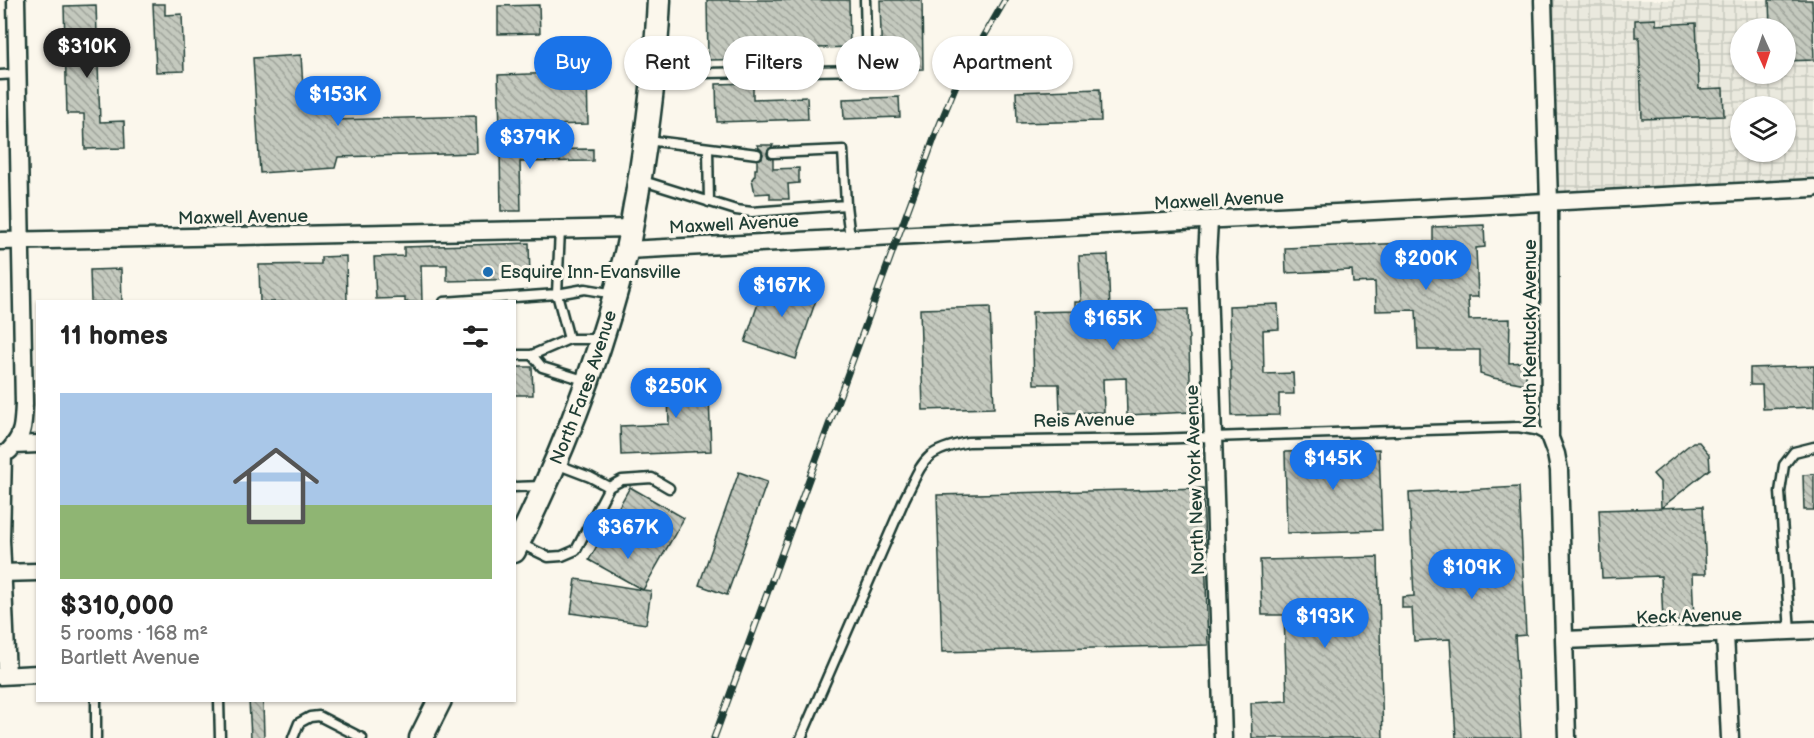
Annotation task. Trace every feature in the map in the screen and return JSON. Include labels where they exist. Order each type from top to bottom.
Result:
[{"type":"street","points":[[16,0],[8,75],[20,241],[24,404],[23,426],[18,440],[6,451],[1,540],[4,676],[36,674]]},
{"type":"street","name":"North Fares Avenue","points":[[656,36],[659,0]]},
{"type":"street","name":"North Kentucky Avenue","points":[[1543,0],[1549,203],[1550,438],[1556,454],[1558,470],[1567,738]]},
{"type":"street","name":"North Fares Avenue","points":[[517,547],[556,464],[579,408],[616,294],[629,239],[651,90]]},
{"type":"street","name":"Maxwell Avenue","points":[[0,241],[560,230],[629,239],[850,238],[1814,188]]},
{"type":"street","name":"North New York Avenue","points":[[1209,221],[1208,256],[1222,738]]},
{"type":"street","points":[[6,451],[36,444]]},
{"type":"street","points":[[1,573],[36,572]]},
{"type":"street","name":"Keck Avenue","points":[[1565,640],[1814,630]]},
{"type":"street","points":[[1725,634],[1730,738]]},
{"type":"street","points":[[421,738],[439,702]]},
{"type":"lane","points":[[711,73],[867,70],[865,0]]},
{"type":"lane","points":[[645,140],[757,154]]},
{"type":"lane","points":[[708,149],[709,202]]},
{"type":"lane","points":[[773,153],[843,150],[850,238]]},
{"type":"lane","points":[[639,180],[736,210],[752,212],[846,205]]},
{"type":"lane","points":[[560,230],[557,294],[569,339]]},
{"type":"lane","points":[[472,300],[585,290],[616,294]]},
{"type":"lane","points":[[516,355],[532,355],[569,339],[601,339]]},
{"type":"lane","points":[[532,355],[542,367],[588,381]]},
{"type":"lane","name":"Reis Avenue","points":[[801,738],[905,498],[921,466],[935,451],[968,442],[1518,427],[1535,430],[1550,438]]},
{"type":"lane","points":[[1790,631],[1780,492],[1784,465],[1794,452],[1814,447]]},
{"type":"lane","points":[[556,464],[609,487]]},
{"type":"lane","points":[[517,547],[548,557],[562,556],[576,550],[609,487],[622,480],[652,478],[669,488]]},
{"type":"lane","points":[[516,487],[546,486]]},
{"type":"lane","points":[[96,702],[96,738]]},
{"type":"lane","points":[[219,702],[220,738]]},
{"type":"lane","points":[[293,738],[299,723],[310,717],[319,716],[363,738]]},
{"type":"shaded area","points":[[1541,0],[1814,0],[1814,188],[1549,203]]},
{"type":"building","points":[[707,0],[849,0],[850,36],[836,36],[836,47],[824,48],[824,36],[723,36],[723,60],[711,60],[711,36],[708,36]]},
{"type":"building","points":[[880,0],[922,0],[923,69],[920,69],[920,36],[881,36]]},
{"type":"building","points":[[1769,0],[1812,0],[1814,60],[1796,61],[1796,18],[1770,18]]},
{"type":"building","points":[[153,4],[165,4],[165,15],[182,14],[184,71],[156,72]]},
{"type":"building","points":[[96,5],[100,122],[124,121],[125,148],[85,149],[84,114],[67,114],[64,6]]},
{"type":"building","points":[[539,5],[540,33],[498,34],[498,6]]},
{"type":"building","points":[[1656,19],[1656,25],[1696,23],[1699,89],[1723,88],[1724,116],[1642,119],[1639,37],[1635,37],[1635,20]]},
{"type":"building","points":[[301,55],[304,104],[325,102],[334,120],[476,116],[477,153],[338,157],[335,168],[260,173],[253,58]]},
{"type":"building","points":[[534,74],[534,90],[587,90],[588,124],[500,126],[498,75]]},
{"type":"building","points":[[716,84],[723,84],[723,90],[753,90],[753,99],[807,97],[808,119],[717,122]]},
{"type":"building","points":[[1100,89],[1101,121],[1017,123],[1016,92]]},
{"type":"building","points":[[899,97],[900,117],[844,119],[843,99]]},
{"type":"building","points":[[757,145],[773,145],[767,153],[768,157],[773,159],[773,169],[799,168],[799,183],[788,184],[789,199],[770,199],[770,193],[755,194],[752,179],[757,169],[757,160],[762,158],[763,154]]},
{"type":"building","points":[[593,149],[593,161],[520,162],[521,211],[501,211],[500,150]]},
{"type":"building","points":[[1484,225],[1485,247],[1476,248],[1478,297],[1468,297],[1469,320],[1510,319],[1509,363],[1526,362],[1526,384],[1480,374],[1480,350],[1418,350],[1416,310],[1376,311],[1375,282],[1353,283],[1352,270],[1286,273],[1285,248],[1433,242],[1433,227]]},
{"type":"building","name":"Esquire Inn-Evansville","points":[[529,243],[530,279],[447,281],[447,265],[421,265],[422,300],[376,299],[374,257],[404,256],[404,247]]},
{"type":"building","points":[[1108,255],[1110,311],[1188,309],[1191,412],[1127,415],[1126,378],[1103,379],[1104,412],[1060,413],[1059,384],[1034,384],[1032,312],[1075,311],[1075,302],[1081,302],[1079,256]]},
{"type":"building","points":[[346,256],[347,300],[260,300],[259,265],[321,264],[321,257]]},
{"type":"building","points":[[121,269],[122,300],[91,300],[90,270]]},
{"type":"building","points":[[767,277],[818,294],[796,359],[745,342]]},
{"type":"building","points":[[1278,304],[1279,329],[1263,330],[1264,374],[1293,373],[1294,394],[1279,394],[1279,415],[1232,416],[1229,306]]},
{"type":"building","points":[[990,307],[994,408],[923,410],[920,309]]},
{"type":"building","points":[[1814,366],[1814,407],[1763,409],[1762,385],[1750,385],[1750,368]]},
{"type":"building","points":[[516,367],[532,367],[533,395],[516,395]]},
{"type":"building","points":[[708,368],[711,451],[621,455],[620,426],[669,424],[667,369]]},
{"type":"building","points":[[1693,442],[1699,442],[1709,454],[1710,469],[1661,508],[1660,482],[1653,474]]},
{"type":"building","points":[[1379,449],[1382,530],[1287,533],[1285,452]]},
{"type":"building","points":[[739,472],[767,482],[727,595],[699,585]]},
{"type":"building","points":[[1814,474],[1814,510],[1804,510],[1803,475]]},
{"type":"building","points":[[630,487],[684,518],[643,590],[589,560]]},
{"type":"building","points":[[1519,487],[1526,635],[1515,636],[1521,738],[1456,738],[1450,639],[1414,641],[1412,608],[1402,608],[1402,597],[1414,596],[1409,493]]},
{"type":"building","points":[[1203,488],[1208,645],[942,652],[937,495]]},
{"type":"building","points":[[1703,506],[1706,574],[1692,574],[1694,621],[1663,622],[1661,576],[1602,578],[1599,510]]},
{"type":"building","points":[[1378,557],[1383,738],[1252,738],[1251,703],[1287,701],[1284,615],[1262,615],[1260,560]]},
{"type":"building","points":[[576,579],[651,591],[646,624],[571,613]]},
{"type":"building","points":[[249,702],[263,702],[264,738],[251,738]]},
{"type":"railway","points":[[714,738],[935,136],[956,85],[1005,0]]},
{"type":"place","name":"Esquire Inn-Evansville","points":[[488,272]]}]
